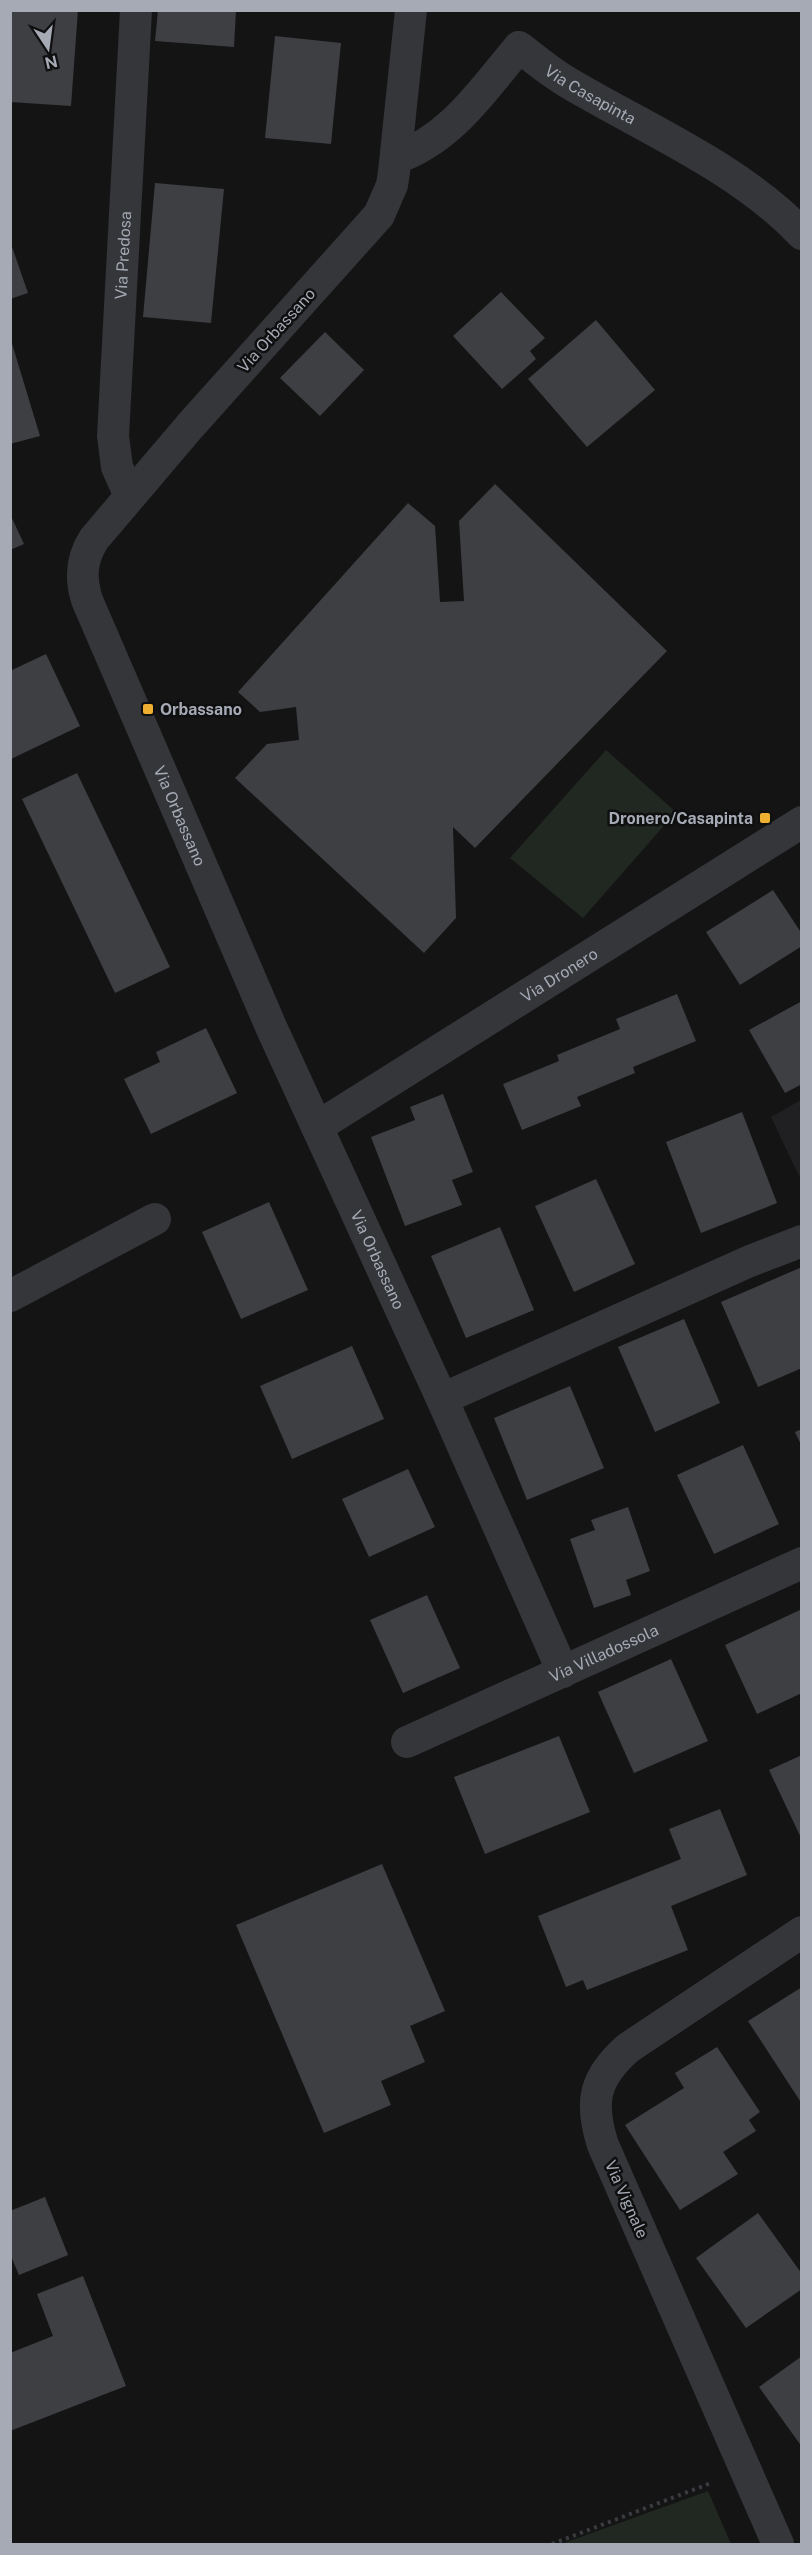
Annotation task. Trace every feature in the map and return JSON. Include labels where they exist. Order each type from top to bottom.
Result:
[{"type":"street","name":"Via Predosa","points":[[130,496],[117,467],[113,436],[136,10]]},
{"type":"street","name":"Via Orbassano","points":[[411,10],[396,158],[388,195],[373,223],[130,496],[90,545],[83,567],[83,588],[272,1029],[442,1399],[563,1672]]},
{"type":"street","name":"Via Casapinta","points":[[396,158],[413,152],[446,130],[460,117],[519,47],[565,81],[697,156],[757,194],[801,234]]},
{"type":"street","name":"Via Dronero","points":[[317,1127],[801,822]]},
{"type":"street","points":[[10,1296],[155,1219]]},
{"type":"street","points":[[442,1399],[750,1261],[801,1241]]},
{"type":"street","name":"Via Villadossola","points":[[407,1743],[801,1563]]},
{"type":"street","name":"Via Vignale","points":[[778,2544],[603,2145],[595,2114],[595,2101],[605,2072],[628,2048],[801,1932]]},
{"type":"path","points":[[552,2544],[745,2470]]},
{"type":"shaded area","points":[[606,750],[676,812],[583,918],[510,858]]},
{"type":"shaded area","points":[[801,1100],[801,1180],[771,1117]]},
{"type":"shaded area","points":[[708,2491],[731,2544],[561,2544]]},
{"type":"building","points":[[10,10],[78,10],[71,106],[10,102]]},
{"type":"building","points":[[158,10],[236,10],[234,47],[155,41]]},
{"type":"building","points":[[275,36],[341,43],[331,144],[265,138]]},
{"type":"building","points":[[155,183],[224,189],[211,323],[143,317]]},
{"type":"building","points":[[10,241],[28,293],[10,299]]},
{"type":"building","points":[[501,292],[545,338],[530,351],[536,359],[502,389],[453,336]]},
{"type":"building","points":[[596,320],[655,390],[587,447],[528,379]]},
{"type":"building","points":[[325,332],[364,370],[320,416],[280,378]]},
{"type":"building","points":[[10,337],[40,436],[10,444]]},
{"type":"building","points":[[495,484],[667,651],[475,848],[453,827],[456,918],[424,953],[235,778],[267,744],[299,740],[296,707],[260,712],[238,692],[408,503],[435,526],[440,602],[464,601],[459,521]]},
{"type":"building","points":[[10,514],[24,544],[10,550]]},
{"type":"building","points":[[46,654],[80,726],[11,759],[10,671]]},
{"type":"building","points":[[77,773],[170,967],[115,993],[22,799]]},
{"type":"building","points":[[773,890],[802,934],[802,946],[740,985],[706,932]]},
{"type":"building","points":[[677,994],[696,1041],[633,1067],[635,1073],[577,1097],[581,1106],[522,1130],[503,1084],[559,1061],[557,1055],[620,1029],[616,1019]]},
{"type":"building","points":[[802,1001],[802,1084],[785,1093],[749,1030]]},
{"type":"building","points":[[206,1028],[237,1093],[151,1134],[124,1079],[160,1062],[156,1052]]},
{"type":"building","points":[[443,1094],[473,1172],[452,1180],[462,1205],[405,1226],[371,1137],[415,1120],[410,1107]]},
{"type":"building","points":[[742,1112],[777,1203],[701,1233],[666,1142]]},
{"type":"building","points":[[596,1179],[635,1264],[574,1292],[535,1206]]},
{"type":"building","points":[[269,1202],[308,1290],[241,1319],[202,1232]]},
{"type":"building","points":[[500,1227],[534,1310],[466,1338],[431,1256]]},
{"type":"building","points":[[802,1267],[802,1368],[758,1387],[721,1302]]},
{"type":"building","points":[[684,1319],[720,1403],[655,1432],[618,1347]]},
{"type":"building","points":[[352,1346],[384,1419],[292,1459],[260,1386]]},
{"type":"building","points":[[570,1386],[604,1468],[527,1500],[494,1418]]},
{"type":"building","points":[[802,1429],[802,1447],[795,1432]]},
{"type":"building","points":[[743,1445],[779,1524],[714,1554],[677,1475]]},
{"type":"building","points":[[408,1469],[435,1527],[369,1557],[342,1499]]},
{"type":"building","points":[[628,1507],[650,1571],[626,1580],[631,1595],[594,1608],[570,1539],[595,1530],[591,1520]]},
{"type":"building","points":[[427,1595],[460,1668],[403,1693],[370,1620]]},
{"type":"building","points":[[802,1609],[802,1693],[757,1714],[725,1645]]},
{"type":"building","points":[[671,1659],[708,1741],[634,1773],[598,1692]]},
{"type":"building","points":[[559,1736],[590,1812],[485,1854],[454,1777]]},
{"type":"building","points":[[802,1755],[802,1840],[769,1770]]},
{"type":"building","points":[[720,1809],[747,1875],[671,1906],[688,1950],[587,1990],[583,1980],[566,1987],[538,1916],[681,1859],[669,1829]]},
{"type":"building","points":[[382,1864],[445,2011],[410,2026],[425,2062],[381,2081],[391,2105],[324,2133],[236,1925]]},
{"type":"building","points":[[802,1987],[802,2104],[748,2021]]},
{"type":"building","points":[[717,2047],[760,2112],[749,2120],[756,2131],[723,2152],[738,2174],[680,2210],[625,2125],[684,2088],[675,2073]]},
{"type":"building","points":[[45,2197],[68,2255],[19,2275],[10,2254],[10,2211]]},
{"type":"building","points":[[758,2213],[802,2274],[802,2289],[746,2328],[696,2258]]},
{"type":"building","points":[[83,2276],[126,2386],[10,2431],[10,2353],[53,2336],[37,2294]]},
{"type":"building","points":[[802,2356],[802,2447],[759,2387]]},
{"type":"place","name":"Orbassano","points":[[148,709]]},
{"type":"place","name":"Dronero/Casapinta","points":[[765,818]]}]
